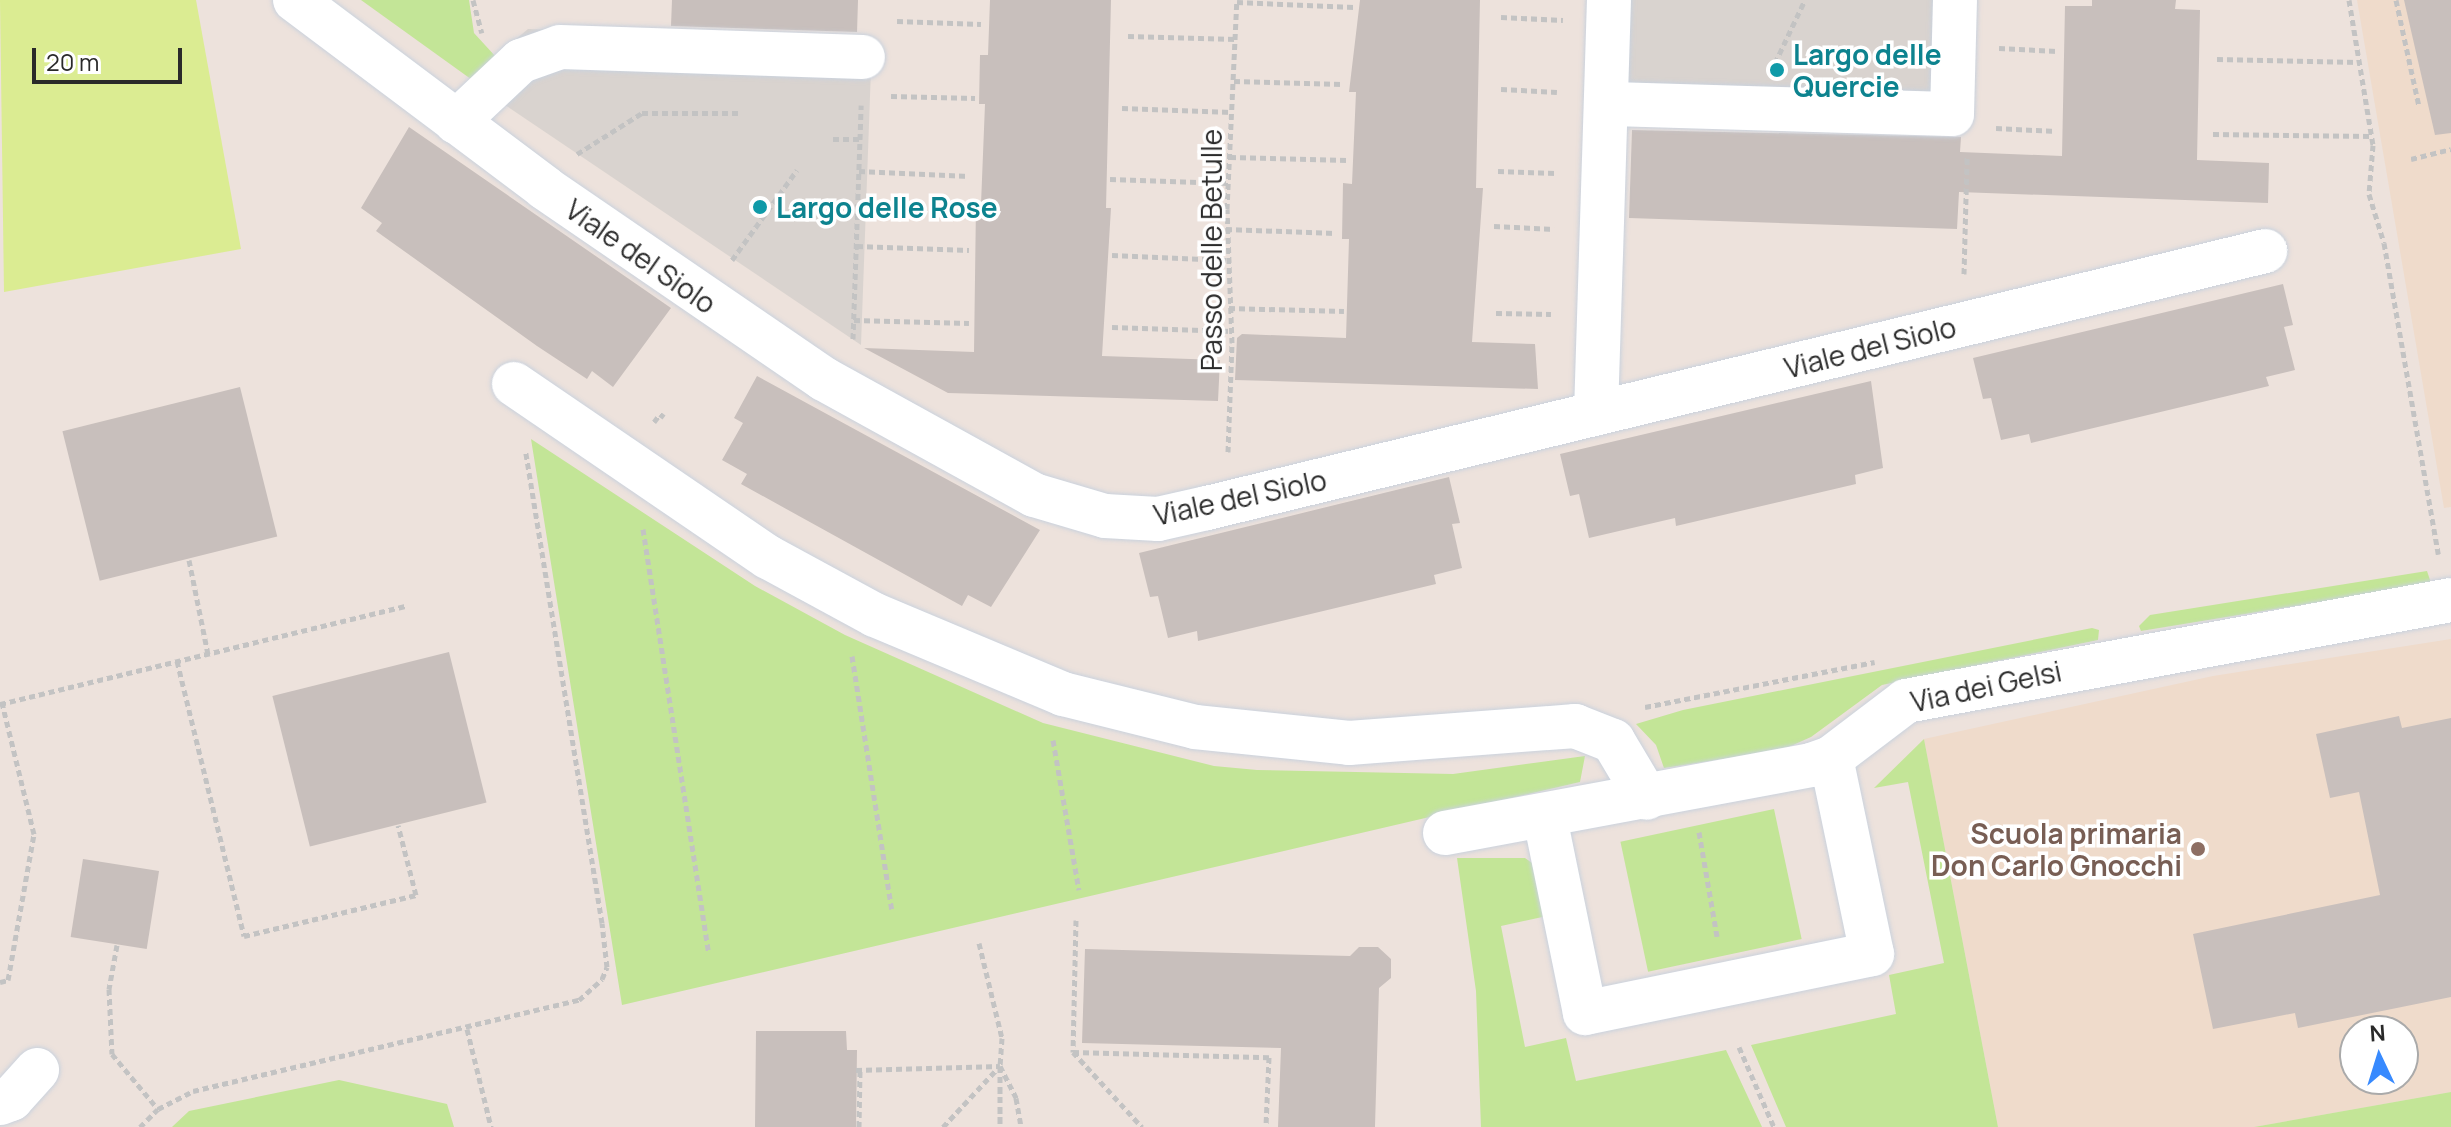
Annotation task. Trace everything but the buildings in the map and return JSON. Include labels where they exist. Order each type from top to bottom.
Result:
[{"type":"street","name":"Viale del Siolo","points":[[295,0],[456,122],[824,379],[965,459],[1070,507],[1105,516],[1169,517],[2265,251]]},
{"type":"street","points":[[1608,100],[1958,121],[1955,0]]},
{"type":"street","points":[[1596,413],[1608,100],[1608,11]]},
{"type":"street","points":[[456,122],[521,61],[560,47],[862,77]]},
{"type":"street","points":[[514,384],[768,557],[865,610],[1063,694],[1195,727],[1349,743],[1575,726],[1613,741],[1647,798]]},
{"type":"street","name":"Via dei Gelsi","points":[[1445,833],[1545,818],[1831,758],[1906,701],[2451,600]]},
{"type":"street","points":[[1545,818],[1585,1013],[1872,954],[1831,758]]},
{"type":"street","points":[[0,1103],[11,1099],[37,1070]]},
{"type":"path","points":[[2349,0],[2371,136],[2369,194],[2384,243],[2435,540]]},
{"type":"path","points":[[2396,0],[2419,106]]},
{"type":"path","points":[[1237,1],[1354,7]]},
{"type":"path","name":"Passo delle Betulle","points":[[1228,452],[1232,331],[1226,229],[1237,1]]},
{"type":"path","points":[[1754,109],[1804,2]]},
{"type":"path","points":[[1501,17],[1608,11]]},
{"type":"path","points":[[853,346],[864,20],[981,24]]},
{"type":"path","points":[[1128,36],[1236,39]]},
{"type":"path","points":[[2217,59],[2359,62]]},
{"type":"path","points":[[862,77],[975,98]]},
{"type":"path","points":[[1234,81],[1342,84]]},
{"type":"path","points":[[1501,89],[1608,100]]},
{"type":"path","points":[[1122,108],[1232,112]]},
{"type":"path","points":[[572,158],[642,113],[740,113]]},
{"type":"path","points":[[1964,285],[1958,121],[2056,131]]},
{"type":"path","points":[[2213,134],[2371,136]]},
{"type":"path","points":[[833,139],[859,139]]},
{"type":"path","points":[[2411,159],[2451,149]]},
{"type":"path","points":[[1230,157],[1347,160]]},
{"type":"path","points":[[730,265],[797,170]]},
{"type":"path","points":[[859,171],[969,176]]},
{"type":"path","points":[[1110,179],[1228,183]]},
{"type":"path","points":[[1494,226],[1603,230]]},
{"type":"path","points":[[1226,229],[1335,233]]},
{"type":"path","points":[[857,246],[969,250]]},
{"type":"path","points":[[1112,255],[1226,260]]},
{"type":"path","points":[[1229,308],[1344,311]]},
{"type":"path","points":[[854,320],[969,323]]},
{"type":"path","points":[[1112,327],[1232,331]]},
{"type":"path","points":[[140,1127],[158,1109],[193,1091],[467,1029],[579,1000],[593,993],[607,967],[514,384]]},
{"type":"path","points":[[662,486],[642,521],[709,953]]},
{"type":"path","points":[[189,560],[208,654]]},
{"type":"path","points":[[0,982],[8,980],[34,834],[1,704],[406,606]]},
{"type":"path","points":[[865,610],[850,644],[892,911]]},
{"type":"path","points":[[177,661],[244,936],[416,895],[398,825]]},
{"type":"path","points":[[1063,694],[1051,725],[1079,890]]},
{"type":"path","points":[[1697,819],[1718,941]]},
{"type":"path","points":[[1076,920],[1073,1052],[1142,1127]]},
{"type":"path","points":[[979,943],[1002,1038],[1000,1127]]},
{"type":"path","points":[[117,945],[109,989],[112,1054],[158,1109]]},
{"type":"path","points":[[467,1029],[491,1127]]},
{"type":"path","points":[[1739,1047],[1774,1127]]},
{"type":"path","points":[[1073,1052],[1269,1057],[1266,1127]]},
{"type":"path","points":[[859,1127],[858,1070],[1000,1066]]},
{"type":"path","points":[[943,1127],[1000,1066]]},
{"type":"path","points":[[1000,1066],[1016,1098],[1021,1127]]},
{"type":"shaded area","name":"Largo delle Quercie","points":[[1595,0],[1963,0],[1959,125],[1632,115]]},
{"type":"shaded area","points":[[2357,0],[2451,0],[2451,507],[2444,508]]},
{"type":"shaded area","name":"Largo delle Rose","points":[[528,29],[872,41],[861,345],[505,105],[503,50]]},
{"type":"shaded area","name":"Scuola primaria Don Carlo Gnocchi","points":[[2451,639],[2451,1092],[2254,1127],[1998,1127],[1924,739],[2213,676]]},
{"type":"green space","points":[[0,0],[196,0],[241,249],[4,292]]},
{"type":"green space","points":[[361,0],[469,0],[474,33],[496,57],[475,82]]},
{"type":"green space","points":[[531,439],[755,586],[845,635],[1043,723],[1214,766],[1257,770],[1453,774],[1585,756],[1580,782],[622,1005]]},
{"type":"green space","points":[[2427,571],[2431,583],[2418,586],[2141,631],[2139,626],[2150,615]]},
{"type":"green space","points":[[2092,628],[2099,630],[2098,640],[1882,685],[1811,737],[1782,750],[1664,768],[1656,745],[1636,724],[1683,710]]},
{"type":"green space","points":[[1924,739],[1998,1127],[1786,1127],[1751,1045],[1896,1014],[1889,975],[1944,963],[1908,782],[1874,788]]},
{"type":"green space","points":[[1774,809],[1802,939],[1648,972],[1620,842]]},
{"type":"green space","points":[[1457,858],[1525,858],[1535,865],[1547,916],[1501,926],[1525,1047],[1566,1038],[1576,1081],[1726,1050],[1762,1127],[1481,1127],[1476,991]]},
{"type":"green space","points":[[339,1080],[447,1104],[454,1127],[172,1127],[189,1111]]},
{"type":"green space","points":[[2451,1092],[2451,1127],[2254,1127]]},
{"type":"place","name":"Largo delle Quercie","points":[[1777,70]]},
{"type":"place","name":"Largo delle Rose","points":[[760,207]]},
{"type":"place","name":"Scuola primaria Don Carlo Gnocchi","points":[[2198,849]]}]
